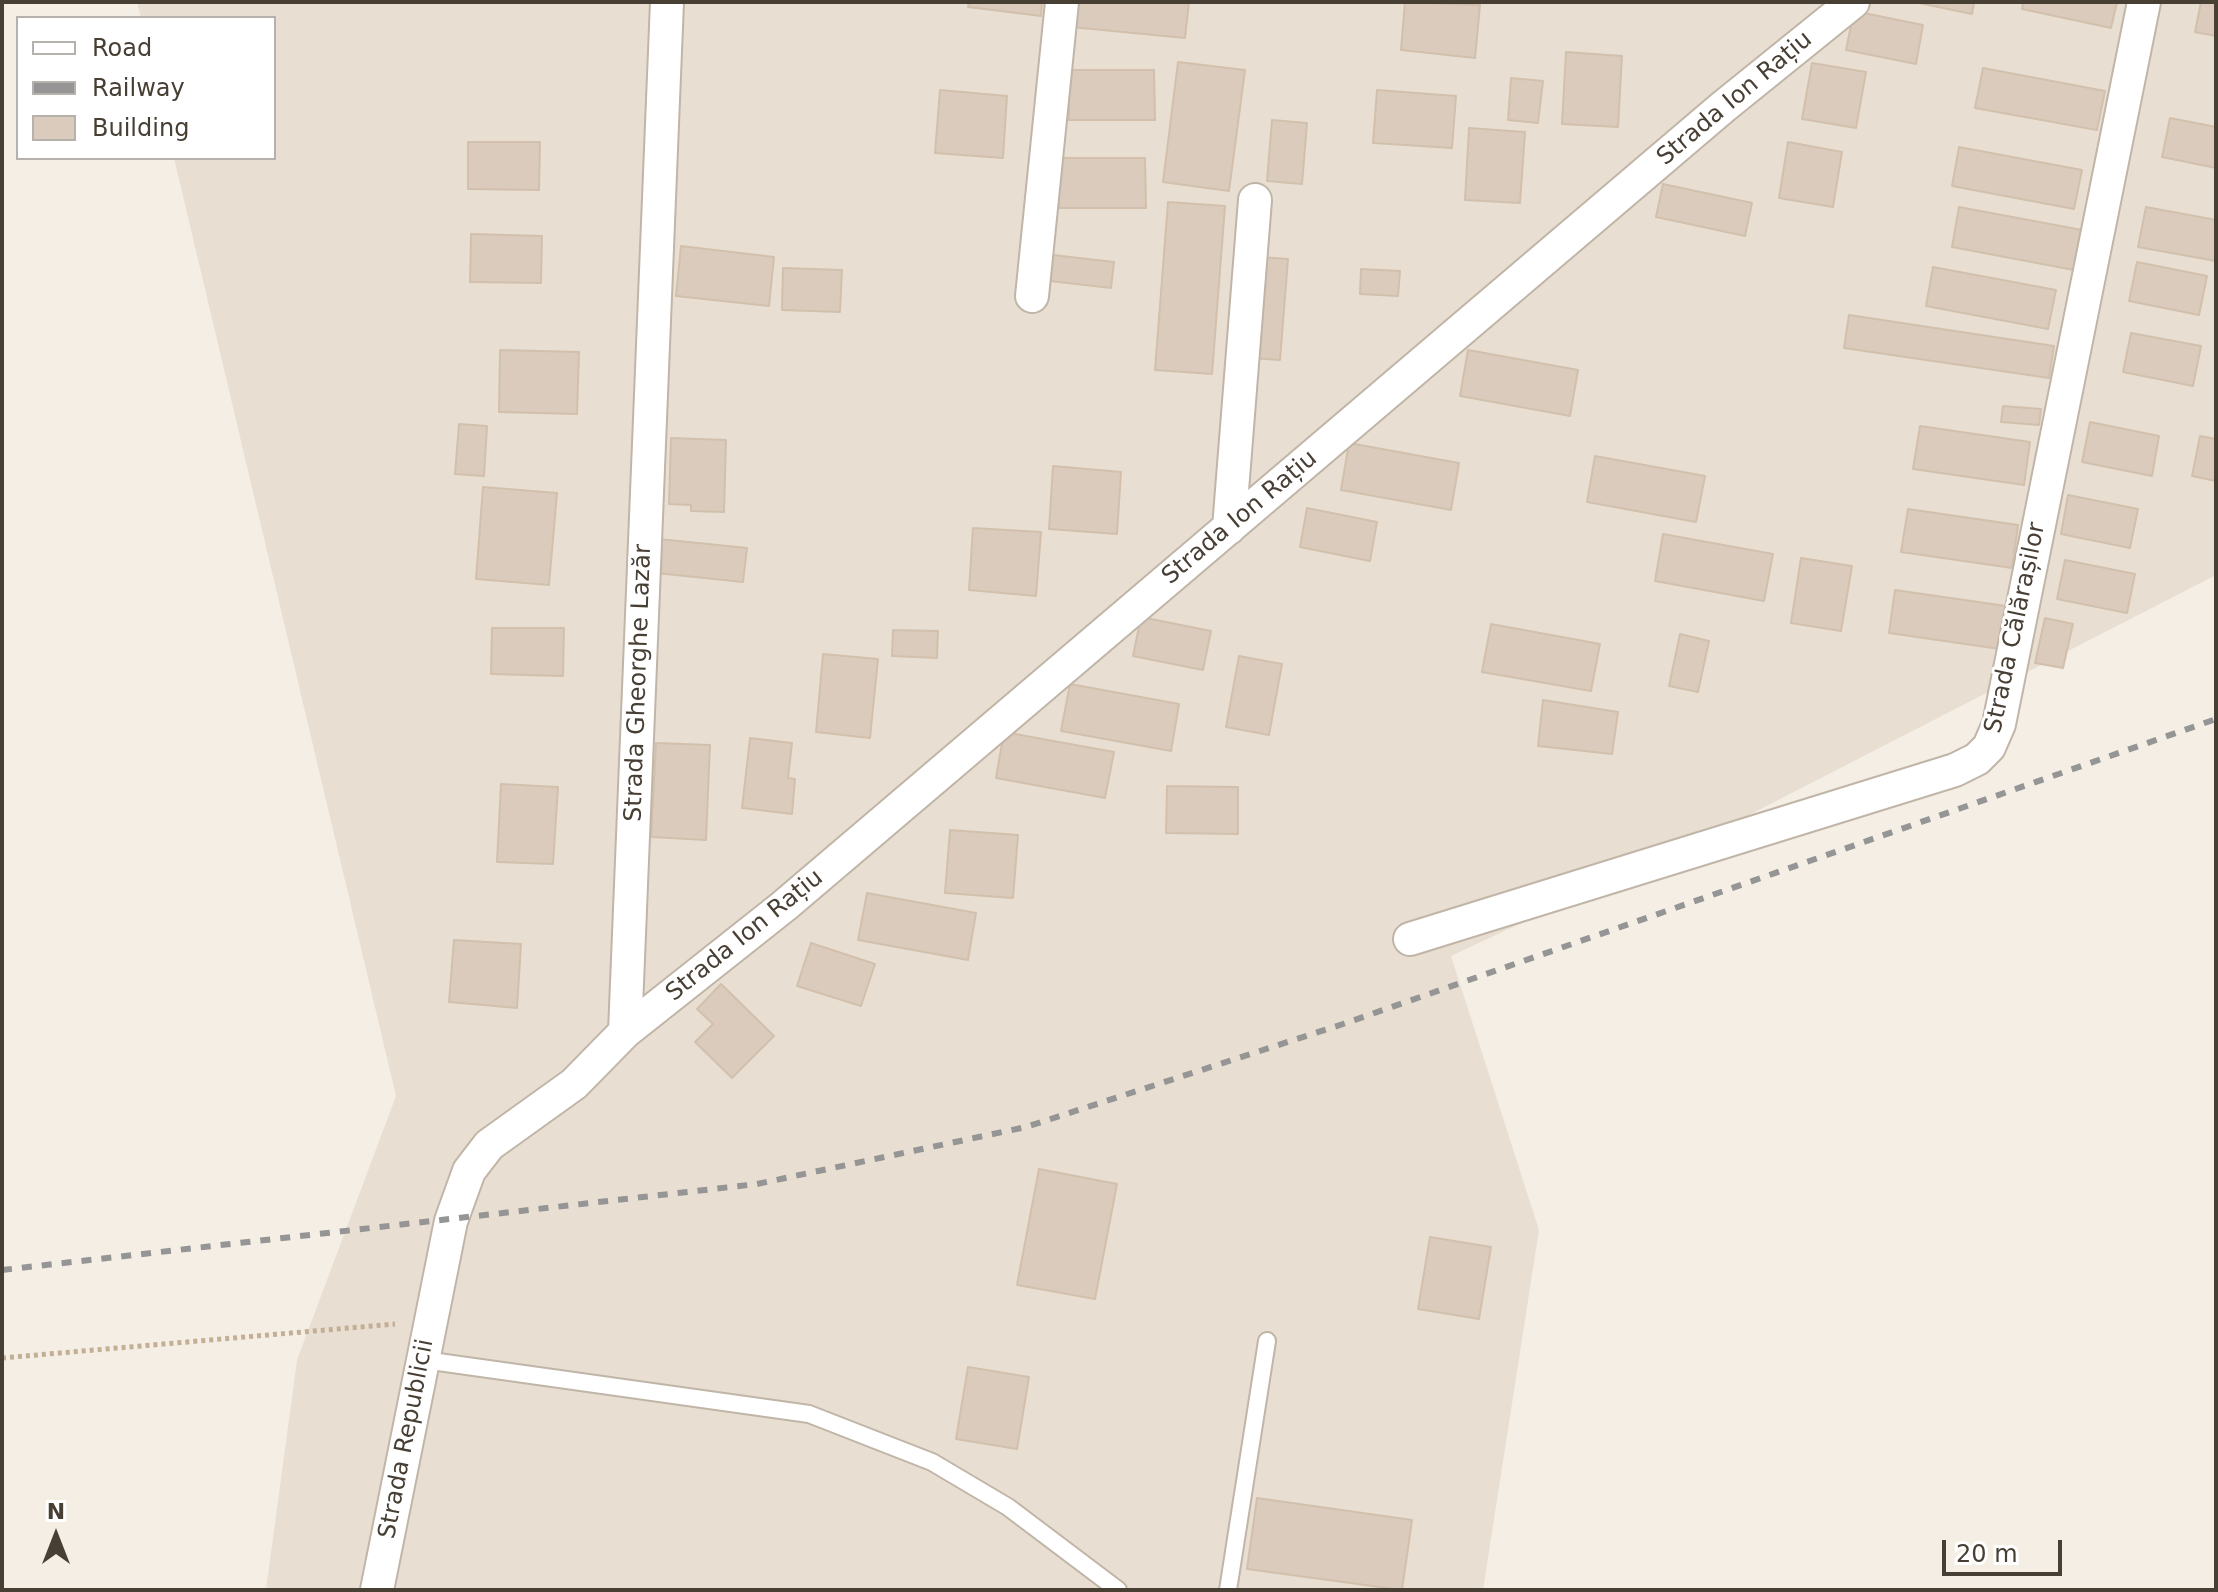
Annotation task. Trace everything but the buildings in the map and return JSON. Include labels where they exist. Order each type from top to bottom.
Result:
[{"type":"street","name":"Strada Gheorghe Lazăr","points":[[625,1032],[667,2]]},
{"type":"street","points":[[1032,296],[1062,2]]},
{"type":"street","name":"Strada Ion Rațiu","points":[[625,1032],[784,906],[1723,107],[1853,2]]},
{"type":"street","name":"Strada Călărașilor","points":[[1410,939],[1955,770],[1977,759],[1989,747],[1999,724],[2144,2]]},
{"type":"street","points":[[1229,528],[1255,200]]},
{"type":"street","name":"Strada Republicii","points":[[377,1590],[436,1287],[451,1221],[469,1171],[489,1145],[574,1084],[625,1032]]},
{"type":"lane","points":[[1228,1590],[1267,1341]]},
{"type":"lane","points":[[424,1360],[809,1414],[932,1462],[1008,1507],[1118,1590]]},
{"type":"path","points":[[2,1358],[431,1320]]},
{"type":"shaded area","points":[[137,2],[2216,2],[2216,575],[1712,834],[1451,956],[1539,1230],[1483,1590],[266,1590],[297,1360],[396,1096],[174,160],[276,160],[276,16],[140,16]]},
{"type":"railway","points":[[2,1270],[757,1184],[1026,1127],[1343,1024],[2216,719]]}]
